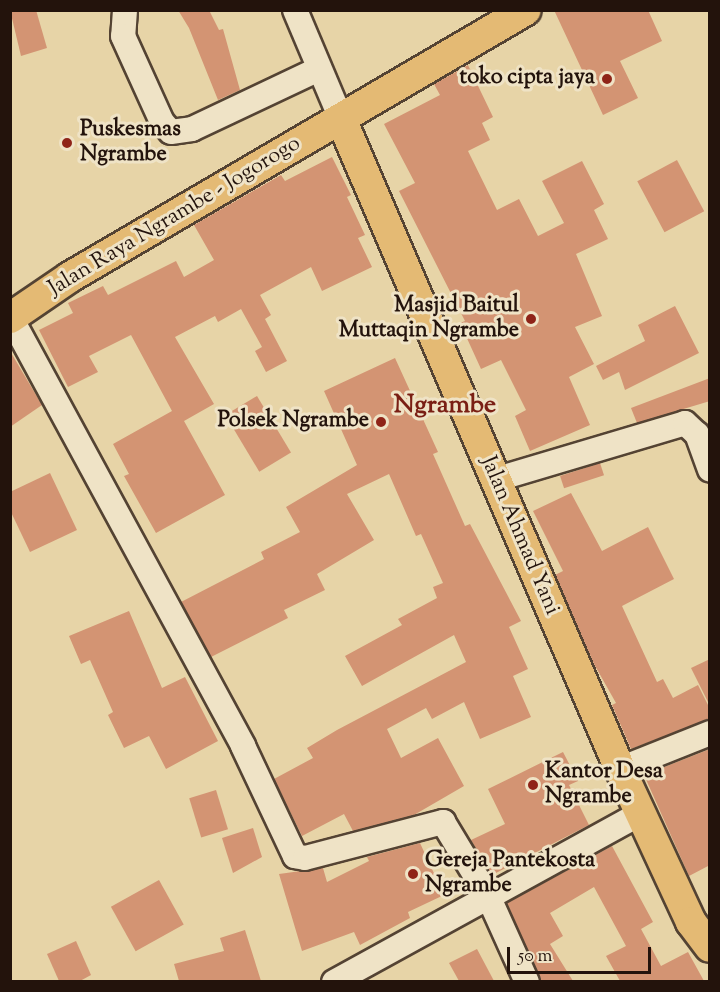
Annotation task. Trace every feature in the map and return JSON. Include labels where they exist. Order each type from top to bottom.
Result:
[{"type":"main road","name":"Jalan Raya Ngrambe - Jogorogo","points":[[11,318],[70,277],[526,10]]},
{"type":"main road","name":"Jalan Ahmad Yani","points":[[341,119],[620,769],[691,922],[710,947]]},
{"type":"street","points":[[125,10],[123,36],[162,122],[171,132],[192,129],[319,69]]},
{"type":"street","points":[[295,10],[341,119]]},
{"type":"street","points":[[11,318],[243,746],[295,856],[305,858],[444,822],[489,898],[527,981]]},
{"type":"street","points":[[494,480],[685,423],[697,434],[710,471]]},
{"type":"street","points":[[620,769],[710,733]]},
{"type":"street","points":[[334,981],[641,813]]},
{"type":"building","points":[[10,10],[36,10],[47,48],[21,56]]},
{"type":"building","points":[[178,10],[209,10],[219,30],[223,29],[240,90],[218,100],[189,28]]},
{"type":"building","name":"toko cipta jaya","points":[[554,10],[648,10],[662,41],[620,61],[638,98],[603,115]]},
{"type":"building","points":[[468,65],[493,117],[482,123],[490,140],[468,151],[497,210],[519,199],[538,236],[564,223],[542,181],[582,161],[604,204],[594,210],[608,239],[576,254],[602,316],[575,327],[594,364],[569,377],[590,425],[530,451],[515,416],[526,410],[501,360],[481,369],[460,323],[465,321],[399,191],[415,183],[384,124],[440,95],[434,84]]},
{"type":"building","points":[[332,157],[351,195],[347,197],[365,235],[358,238],[372,267],[322,291],[311,267],[260,295],[271,315],[265,319],[287,361],[266,372],[255,351],[262,347],[241,309],[218,322],[215,316],[175,337],[214,404],[184,421],[225,495],[156,533],[124,476],[129,474],[113,444],[172,411],[131,335],[89,356],[98,372],[68,387],[39,330],[73,313],[68,303],[103,286],[108,295],[176,261],[184,277],[214,260],[194,225],[281,175],[285,181]]},
{"type":"building","points":[[677,160],[704,211],[664,232],[637,181]]},
{"type":"building","points":[[675,306],[699,353],[625,390],[619,372],[603,380],[596,366],[645,341],[638,325]]},
{"type":"building","points":[[10,351],[42,405],[10,427]]},
{"type":"building","points":[[395,358],[438,452],[433,454],[465,526],[470,524],[521,621],[509,627],[528,669],[513,676],[531,717],[480,739],[464,702],[432,719],[426,708],[387,729],[401,758],[438,738],[464,786],[414,815],[353,831],[344,814],[302,836],[274,779],[313,758],[307,748],[466,662],[454,635],[362,686],[345,656],[402,625],[398,619],[437,598],[433,587],[443,583],[421,534],[416,536],[389,474],[347,494],[374,540],[317,574],[325,590],[284,610],[288,618],[211,657],[181,602],[264,559],[261,552],[300,532],[286,507],[357,465],[324,391]]},
{"type":"building","points":[[710,378],[710,401],[637,423],[631,408]]},
{"type":"building","points":[[257,396],[291,453],[259,472],[225,415]]},
{"type":"building","points":[[600,463],[604,475],[564,488],[560,476]]},
{"type":"building","points":[[50,473],[77,530],[30,552],[10,510],[10,492]]},
{"type":"building","points":[[571,493],[602,551],[648,527],[674,579],[622,606],[657,682],[663,679],[673,698],[698,685],[710,709],[710,719],[631,749],[612,705],[616,703],[594,664],[555,575],[563,571],[533,511]]},
{"type":"building","points":[[129,611],[162,688],[185,677],[218,741],[166,769],[149,736],[124,748],[108,715],[113,712],[90,660],[81,664],[69,636]]},
{"type":"building","points":[[710,659],[710,706],[691,668]]},
{"type":"building","points":[[710,749],[710,865],[689,876],[644,775]]},
{"type":"building","points":[[563,752],[578,781],[569,785],[589,825],[492,875],[471,840],[505,824],[488,789]]},
{"type":"building","points":[[216,790],[228,829],[201,837],[189,798]]},
{"type":"building","points":[[253,828],[262,857],[233,873],[222,838]]},
{"type":"building","points":[[420,843],[444,895],[408,912],[410,918],[360,945],[354,932],[302,951],[279,874],[323,868],[327,882],[369,861],[367,857]]},
{"type":"building","points":[[612,846],[653,922],[641,929],[661,966],[688,952],[704,981],[620,981],[606,956],[626,946],[594,887],[550,913],[563,936],[550,944],[573,981],[541,981],[507,903]]},
{"type":"building","points":[[159,880],[184,925],[136,951],[111,907]]},
{"type":"building","points":[[245,930],[261,981],[179,981],[174,964],[224,951],[220,938]]},
{"type":"building","points":[[76,941],[91,975],[80,981],[59,981],[47,954]]},
{"type":"building","points":[[477,949],[494,981],[459,981],[449,963]]},
{"type":"place","name":"toko cipta jaya","points":[[607,79]]},
{"type":"place","name":"Puskesmas Ngrambe","points":[[67,143]]},
{"type":"place","name":"Masjid Baitul Muttaqin Ngrambe","points":[[531,319]]},
{"type":"place","name":"Polsek Ngrambe","points":[[381,422]]},
{"type":"place","name":"Kantor Desa Ngrambe","points":[[533,785]]},
{"type":"place","name":"Gereja Pantekosta Ngrambe","points":[[413,874]]},
{"type":"district","name":"Ngrambe","points":[[445,406]]}]
